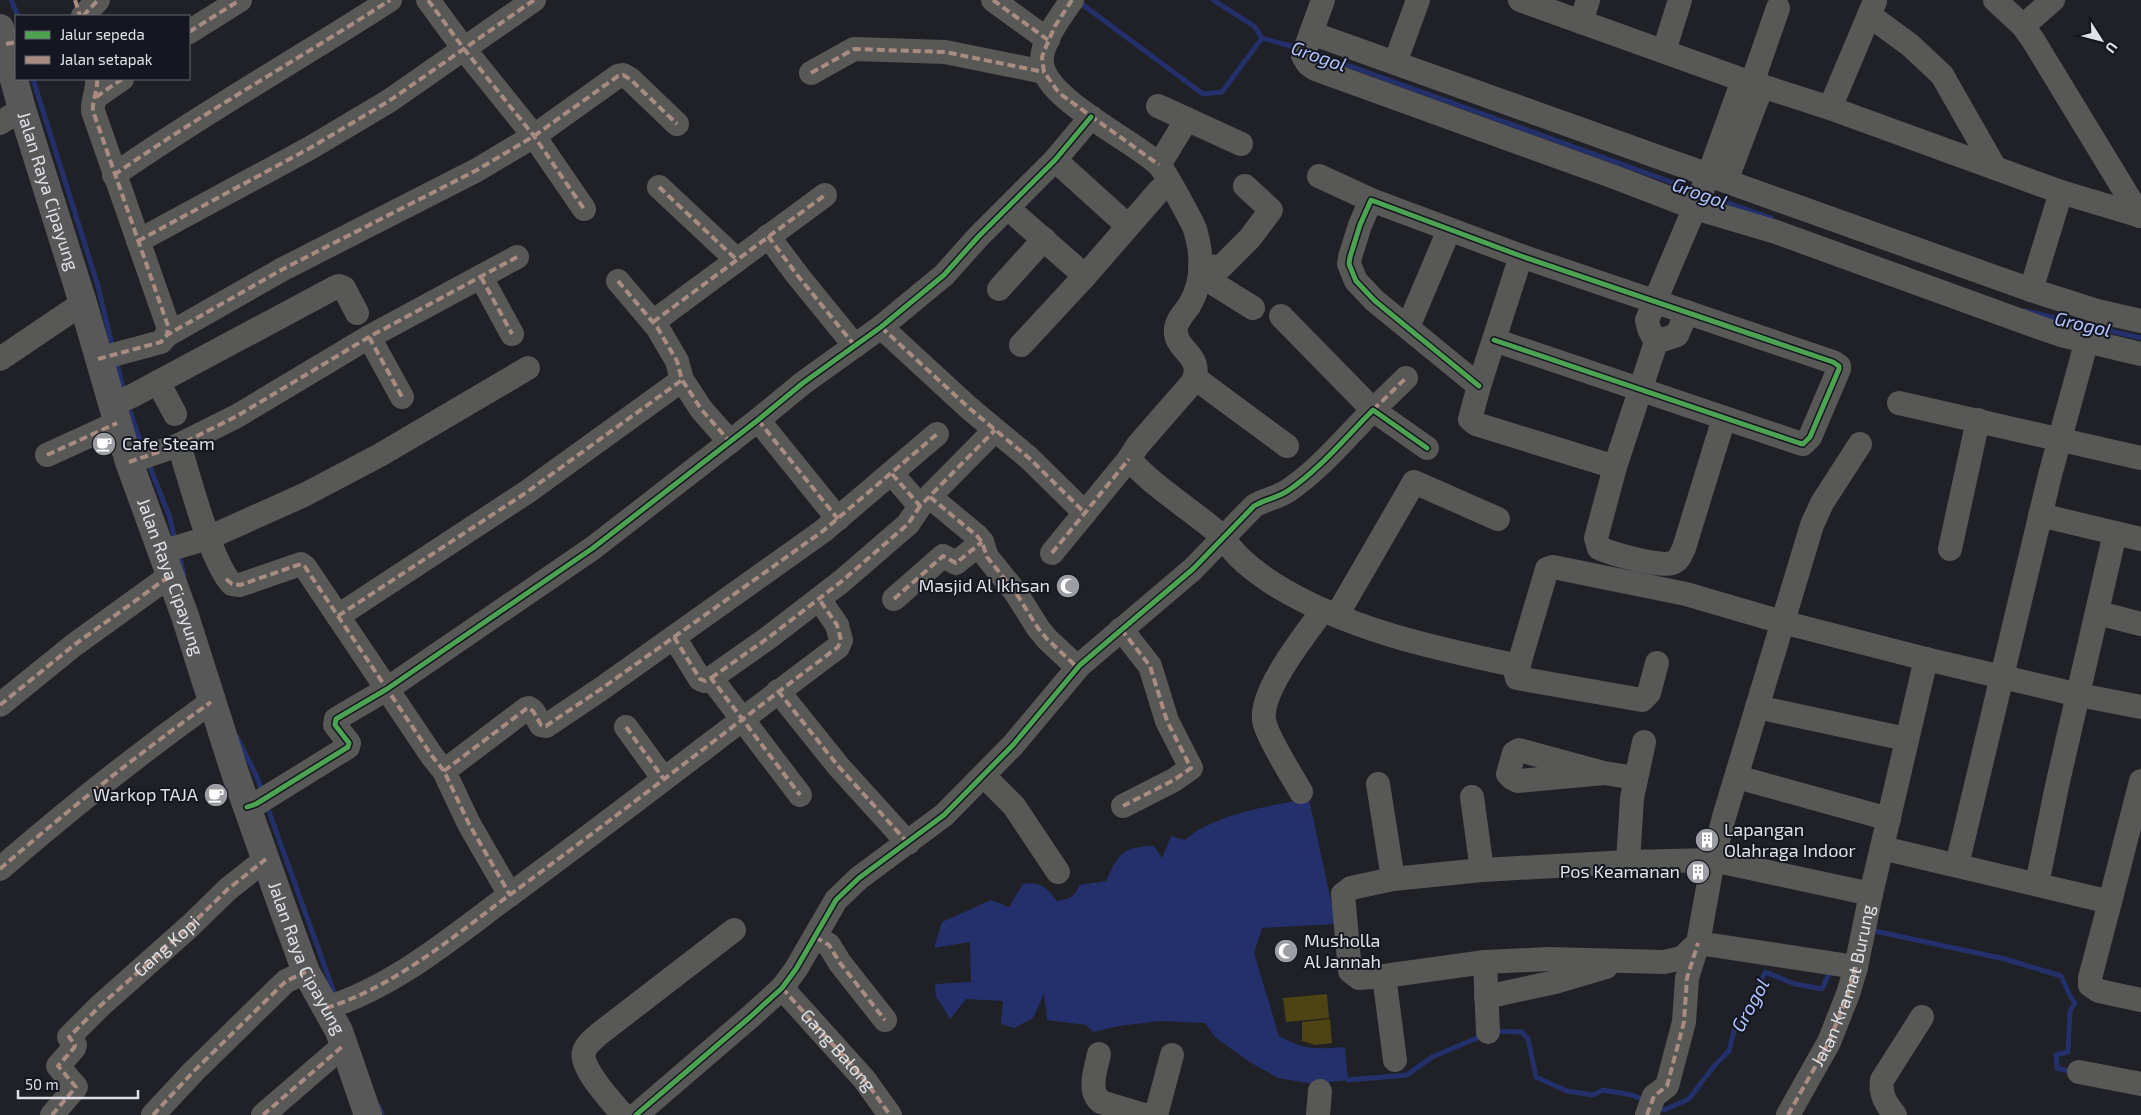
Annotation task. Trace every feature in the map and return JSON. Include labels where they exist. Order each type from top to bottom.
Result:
[{"type":"main road","name":"Jalan Raya Cipayung","points":[[9,39],[11,116],[83,303],[110,357],[130,462],[165,559],[211,702],[252,805],[266,859],[306,972],[337,1004],[339,1031],[368,1115]]},
{"type":"street","points":[[75,0],[82,15]]},
{"type":"street","points":[[83,15],[98,0]]},
{"type":"street","points":[[190,31],[240,0]]},
{"type":"street","points":[[114,175],[171,136],[322,44],[390,0]]},
{"type":"street","points":[[428,0],[464,50],[534,136],[584,209]]},
{"type":"street","points":[[138,241],[310,148],[389,101],[534,0]]},
{"type":"street","points":[[993,0],[1048,40]]},
{"type":"street","points":[[1323,0],[1307,45],[1306,62],[1316,69],[2061,335],[2141,354]]},
{"type":"street","points":[[1395,63],[1418,0]]},
{"type":"street","points":[[1520,0],[1584,11],[1664,51],[1752,83],[1830,108],[2061,192],[2140,216]]},
{"type":"street","points":[[1664,51],[1680,0]]},
{"type":"street","points":[[1995,0],[2022,26],[2042,54],[2140,216]]},
{"type":"street","points":[[2022,26],[2053,0]]},
{"type":"street","points":[[1052,553],[1195,378],[1196,367],[1177,338],[1175,331],[1179,319],[1198,289],[1200,271],[1200,255],[1194,229],[1164,173],[1059,93],[1044,72],[1042,57],[1048,40],[1070,2]]},
{"type":"street","points":[[1724,418],[1681,555],[1673,563],[1634,559],[1598,548],[1596,538],[1615,468],[1656,342],[1647,324],[1696,206],[1714,179],[1752,83],[1778,8]]},
{"type":"street","points":[[1830,108],[1873,8],[1942,75],[1995,168]]},
{"type":"street","points":[[1307,45],[1395,63],[1714,179],[2031,290],[2089,308],[2141,321]]},
{"type":"street","points":[[811,73],[854,49],[945,52],[1044,72]]},
{"type":"street","points":[[110,357],[161,342],[167,335],[283,269],[426,197],[534,136],[618,76],[623,75],[630,79],[677,124]]},
{"type":"street","points":[[119,80],[96,88],[93,111],[168,326],[167,335]]},
{"type":"street","points":[[1158,106],[1241,144]]},
{"type":"street","points":[[252,805],[277,792],[348,747],[349,743],[335,725],[336,719],[387,689],[593,548],[803,383],[881,327],[944,275],[978,237],[1056,160],[1091,117]]},
{"type":"street","points":[[1021,345],[1086,276],[1158,191],[1186,119]]},
{"type":"street","points":[[1056,160],[1128,226]]},
{"type":"street","points":[[1320,176],[1371,200],[1449,230],[1833,362],[1838,366],[1838,373],[1810,437],[1803,444],[1494,340]]},
{"type":"street","points":[[1200,271],[1221,267],[1250,238],[1272,210],[1245,186]]},
{"type":"street","points":[[659,187],[737,260]]},
{"type":"street","points":[[2031,290],[2061,192]]},
{"type":"street","points":[[653,322],[825,195]]},
{"type":"street","points":[[1371,200],[1350,256],[1351,272],[1363,289],[1479,386]]},
{"type":"street","points":[[1018,217],[1086,276]]},
{"type":"street","points":[[1408,327],[1449,230]]},
{"type":"street","points":[[768,236],[855,346]]},
{"type":"street","points":[[999,289],[1044,239]]},
{"type":"street","points":[[1521,256],[1470,416],[1472,421],[1615,468]]},
{"type":"street","points":[[130,462],[171,447],[237,416],[369,337],[517,257]]},
{"type":"street","points":[[1200,271],[1253,308]]},
{"type":"street","points":[[481,277],[512,334]]},
{"type":"street","points":[[618,280],[653,322],[678,361],[682,380],[702,409],[730,442]]},
{"type":"street","points":[[47,455],[158,382],[334,288],[340,286],[344,288],[357,313]]},
{"type":"street","points":[[0,359],[83,303]]},
{"type":"street","points":[[1656,342],[1677,335],[1687,312]]},
{"type":"street","points":[[1281,316],[1373,410],[1427,448]]},
{"type":"street","points":[[881,327],[969,408],[1029,458],[1085,513]]},
{"type":"street","points":[[369,337],[402,397]]},
{"type":"street","points":[[1957,864],[2040,515],[2087,340]]},
{"type":"street","points":[[0,705],[74,645],[165,559],[203,539],[321,487],[380,455],[528,368]]},
{"type":"street","points":[[1195,378],[1287,446]]},
{"type":"street","points":[[636,1115],[782,988],[836,900],[859,878],[944,814],[984,776],[1031,724],[1077,667],[1193,569],[1254,506],[1261,501],[1281,496],[1298,484],[1406,378]]},
{"type":"street","points":[[338,616],[527,492],[682,380]]},
{"type":"street","points":[[158,382],[175,414]]},
{"type":"street","points":[[1899,403],[2141,458]]},
{"type":"street","points":[[758,420],[838,519]]},
{"type":"street","points":[[1950,549],[1978,420]]},
{"type":"street","points":[[674,637],[700,679],[705,681],[711,678],[818,599],[908,524],[925,501],[995,430]]},
{"type":"street","points":[[444,771],[526,709],[533,710],[541,725],[549,724],[838,519],[937,434]]},
{"type":"street","points":[[1647,1115],[1654,1096],[1666,1086],[1684,1022],[1687,978],[1698,943],[1713,860],[1812,525],[1822,503],[1860,444]]},
{"type":"street","points":[[171,447],[203,539],[226,579],[232,584],[240,584],[301,564],[305,567],[444,771],[469,824],[510,895]]},
{"type":"street","points":[[1129,459],[1224,538],[1239,557],[1253,569],[1285,591],[1330,612],[1421,643],[1519,666]]},
{"type":"street","points":[[892,474],[925,501],[969,527],[982,542],[986,557],[1016,593],[1038,628],[1077,667]]},
{"type":"street","points":[[1301,792],[1268,732],[1264,722],[1265,703],[1276,679],[1330,612],[1414,482],[1498,519]]},
{"type":"street","points":[[2040,515],[2141,539]]},
{"type":"street","points":[[2037,884],[2057,786],[2115,533]]},
{"type":"street","points":[[894,599],[943,556],[956,563],[982,542]]},
{"type":"street","points":[[1657,663],[1649,693],[1642,700],[1518,679],[1516,676],[1547,569],[1553,567],[1686,594],[1782,622],[1926,660],[2001,678],[2141,707]]},
{"type":"street","points":[[337,1004],[386,982],[455,936],[663,778],[744,720],[778,691],[838,647],[841,640],[837,625],[818,599]]},
{"type":"street","points":[[2098,613],[2141,624]]},
{"type":"street","points":[[1121,629],[1150,666],[1167,721],[1192,768],[1174,780],[1123,806]]},
{"type":"street","name":"Jalan Kramat Burung","points":[[1788,1115],[1829,1042],[1856,968],[1906,739],[1926,660]]},
{"type":"street","points":[[711,678],[800,795]]},
{"type":"street","points":[[778,691],[839,768],[908,842]]},
{"type":"street","points":[[0,869],[67,810],[144,749],[211,702]]},
{"type":"street","points":[[1757,707],[1906,739]]},
{"type":"street","points":[[626,727],[663,778]]},
{"type":"street","points":[[1628,862],[1630,816],[1635,778],[1644,742]]},
{"type":"street","points":[[1604,773],[1635,778]]},
{"type":"street","points":[[984,776],[1014,806],[1058,872]]},
{"type":"street","points":[[1736,777],[1889,819]]},
{"type":"street","points":[[2141,781],[2090,978],[2090,985],[2098,991],[2141,1000]]},
{"type":"street","points":[[1378,784],[1393,880]]},
{"type":"street","points":[[1472,797],[1482,870]]},
{"type":"street","points":[[1882,848],[1957,864],[2110,902]]},
{"type":"street","name":"Gang Kopi","points":[[52,1115],[76,1087],[58,1066],[74,1048],[75,1045],[69,1038],[100,1006],[178,937],[228,889],[266,859]]},
{"type":"street","points":[[1698,943],[1682,958],[1664,962],[1549,959],[1485,962],[1359,978],[1350,971],[1344,894],[1346,890],[1351,888],[1393,880],[1482,870],[1628,862],[1713,860],[1871,894]]},
{"type":"street","points":[[623,1115],[600,1087],[588,1068],[584,1058],[585,1049],[600,1034],[734,930]]},
{"type":"street","points":[[815,937],[829,945],[840,963],[885,1020]]},
{"type":"street","points":[[1698,943],[1856,968]]},
{"type":"street","points":[[1485,962],[1488,1032]]},
{"type":"street","points":[[1486,998],[1594,972],[1620,962]]},
{"type":"street","points":[[153,1115],[193,1072],[286,981],[306,972]]},
{"type":"street","points":[[1384,976],[1395,1060]]},
{"type":"street","name":"Gang Balong","points":[[782,988],[864,1079],[890,1115]]},
{"type":"street","points":[[1895,1115],[1885,1104],[1882,1096],[1882,1080],[1922,1017]]},
{"type":"street","points":[[263,1115],[344,1045]]},
{"type":"street","points":[[1099,1054],[1094,1079],[1093,1092],[1095,1097],[1101,1102],[1144,1115]]},
{"type":"street","points":[[1156,1115],[1172,1055]]},
{"type":"street","points":[[2079,1072],[2141,1084]]},
{"type":"street","points":[[1318,1115],[1320,1091]]},
{"type":"shaded area","points":[[1327,994],[1329,1018],[1286,1022],[1283,998]]},
{"type":"shaded area","points":[[1330,1019],[1332,1043],[1315,1045],[1302,1041],[1302,1022]]},
{"type":"water","points":[[1309,799],[1336,924],[1262,928],[1254,953],[1279,1036],[1304,1047],[1345,1047],[1348,1080],[1312,1084],[1278,1078],[1248,1061],[1216,1038],[1205,1023],[1160,1021],[1119,1026],[1093,1032],[1086,1025],[1047,1020],[1044,994],[1033,1018],[1014,1028],[1001,1024],[1003,1001],[966,999],[950,1019],[936,996],[935,984],[971,982],[970,942],[934,948],[942,922],[991,900],[1009,907],[1023,884],[1043,886],[1057,901],[1071,897],[1079,885],[1106,881],[1118,858],[1128,850],[1154,846],[1162,858],[1171,836],[1185,840],[1211,823],[1227,817],[1261,808]]},
{"type":"waterway","points":[[11,0],[18,15]]},
{"type":"waterway","name":"Grogol","points":[[1213,0],[1254,26],[1262,38]]},
{"type":"waterway","name":"Grogol","points":[[1079,2],[1203,94],[1222,92],[1262,38],[1298,48]]},
{"type":"waterway","name":"Grogol","points":[[1311,52],[1696,191]]},
{"type":"waterway","points":[[33,80],[98,286],[113,349]]},
{"type":"waterway","name":"Grogol","points":[[1706,195],[1771,218]]},
{"type":"waterway","name":"Grogol","points":[[2026,311],[2141,338]]},
{"type":"waterway","points":[[116,360],[124,392]]},
{"type":"waterway","points":[[128,405],[144,452]]},
{"type":"waterway","points":[[148,462],[170,518],[175,541]]},
{"type":"waterway","points":[[179,554],[184,575]]},
{"type":"waterway","points":[[237,737],[263,793]]},
{"type":"waterway","points":[[267,806],[336,998]]},
{"type":"waterway","name":"Grogol","points":[[1870,930],[2005,959],[2061,976],[2075,1003],[2070,1011],[2068,1052],[2056,1055],[2057,1068],[2073,1072]]},
{"type":"waterway","name":"Grogol","points":[[1657,1107],[1664,1110],[1689,1099],[1714,1066],[1729,1051],[1736,1023],[1750,1005],[1765,972],[1795,984],[1822,989],[1829,974],[1834,973]]},
{"type":"waterway","name":"Grogol","points":[[1494,1031],[1522,1032],[1528,1039],[1536,1077],[1567,1091],[1593,1095],[1603,1090],[1632,1095],[1645,1101]]},
{"type":"waterway","name":"Grogol","points":[[1348,1080],[1407,1075],[1432,1057],[1484,1035]]},
{"type":"waterway","points":[[379,1106],[382,1115]]},
{"type":"marked path","points":[[75,0],[80,15]]},
{"type":"marked path","points":[[84,15],[98,0]]},
{"type":"marked path","points":[[190,31],[240,0]]},
{"type":"marked path","points":[[114,175],[182,129],[390,0]]},
{"type":"marked path","points":[[428,0],[464,49],[534,136],[584,209]]},
{"type":"marked path","points":[[138,241],[310,148],[389,101],[534,0]]},
{"type":"marked path","points":[[993,0],[1048,40]]},
{"type":"marked path","points":[[1072,0],[1055,26],[1045,49],[1042,57],[1044,72],[1059,93],[1159,165]]},
{"type":"marked path","points":[[6,44],[15,42]]},
{"type":"marked path","points":[[811,73],[854,49],[945,52],[1044,72]]},
{"type":"marked path","points":[[98,359],[161,342],[167,335],[283,269],[477,170],[534,136],[618,76],[623,75],[630,79],[677,124]]},
{"type":"marked path","points":[[97,80],[93,111],[168,326],[167,335]]},
{"type":"marked path","points":[[96,97],[121,80]]},
{"type":"marked path","points":[[659,187],[737,260]]},
{"type":"marked path","points":[[653,322],[825,195]]},
{"type":"marked path","points":[[768,236],[855,346]]},
{"type":"marked path","points":[[129,462],[179,445],[237,416],[369,337],[517,257]]},
{"type":"marked path","points":[[481,277],[512,334]]},
{"type":"marked path","points":[[618,281],[657,327],[677,361],[682,380],[701,409],[730,442]]},
{"type":"marked path","points":[[881,327],[969,408],[1029,458],[1085,513]]},
{"type":"marked path","points":[[369,337],[402,397]]},
{"type":"marked path","points":[[1373,410],[1406,378]]},
{"type":"marked path","points":[[338,616],[527,492],[682,380]]},
{"type":"marked path","points":[[758,420],[838,519]]},
{"type":"marked path","points":[[47,455],[117,423]]},
{"type":"marked path","points":[[892,474],[920,506],[995,430]]},
{"type":"marked path","points":[[444,771],[526,709],[529,708],[533,711],[541,725],[546,726],[601,689],[823,531],[937,434]]},
{"type":"marked path","points":[[1052,553],[1129,459]]},
{"type":"marked path","points":[[930,497],[977,536],[982,542],[987,557],[1016,593],[1038,628],[1077,667]]},
{"type":"marked path","points":[[711,678],[768,638],[842,581],[908,524],[920,506]]},
{"type":"marked path","points":[[894,599],[943,556],[956,563],[982,542]]},
{"type":"marked path","points":[[226,579],[232,584],[240,585],[301,564],[305,567],[444,771],[469,824],[510,895]]},
{"type":"marked path","points":[[0,705],[74,645],[171,575]]},
{"type":"marked path","points":[[326,1008],[352,998],[401,973],[448,941],[838,647],[841,640],[837,625],[819,599]]},
{"type":"marked path","points":[[1121,629],[1150,666],[1167,721],[1191,768],[1174,780],[1123,806]]},
{"type":"marked path","points":[[674,637],[700,679],[705,681],[711,678],[800,795]]},
{"type":"marked path","points":[[778,691],[839,767],[908,843]]},
{"type":"marked path","points":[[0,869],[104,783],[211,702]]},
{"type":"marked path","points":[[626,727],[663,778]]},
{"type":"marked path","points":[[52,1115],[76,1087],[58,1066],[74,1048],[75,1045],[69,1037],[100,1006],[190,926],[228,889],[266,859]]},
{"type":"marked path","points":[[815,937],[829,945],[840,963],[885,1020]]},
{"type":"marked path","points":[[1647,1115],[1654,1096],[1667,1086],[1684,1022],[1687,978],[1698,943]]},
{"type":"marked path","points":[[1788,1115],[1829,1042],[1848,994],[1856,967]]},
{"type":"marked path","points":[[153,1115],[193,1072],[286,981],[306,972]]},
{"type":"marked path","points":[[782,988],[864,1079],[890,1115]]},
{"type":"marked path","points":[[263,1115],[344,1045]]},
{"type":"cycle path","points":[[247,807],[256,804],[348,747],[349,743],[335,725],[336,719],[387,689],[593,548],[803,383],[881,327],[944,275],[978,237],[1055,160],[1091,117]]},
{"type":"cycle path","points":[[1479,386],[1375,301],[1356,281],[1349,264],[1350,257],[1360,225],[1371,200],[1521,256],[1833,362],[1839,366],[1839,369],[1810,437],[1803,444],[1494,340]]},
{"type":"cycle path","points":[[636,1115],[782,988],[796,969],[836,900],[859,878],[944,815],[1013,745],[1080,665],[1193,569],[1254,506],[1285,493],[1300,482],[1322,463],[1373,410],[1427,448]]},
{"type":"place","name":"Cafe Steam","points":[[104,444]]},
{"type":"place","name":"Masjid Al Ikhsan","points":[[1068,586]]},
{"type":"place","name":"Warkop TAJA","points":[[216,795]]},
{"type":"place","name":"Lapangan Olahraga Indoor","points":[[1707,840]]},
{"type":"place","name":"Pos Keamanan","points":[[1698,872]]},
{"type":"place","name":"Musholla Al Jannah","points":[[1286,951]]}]
